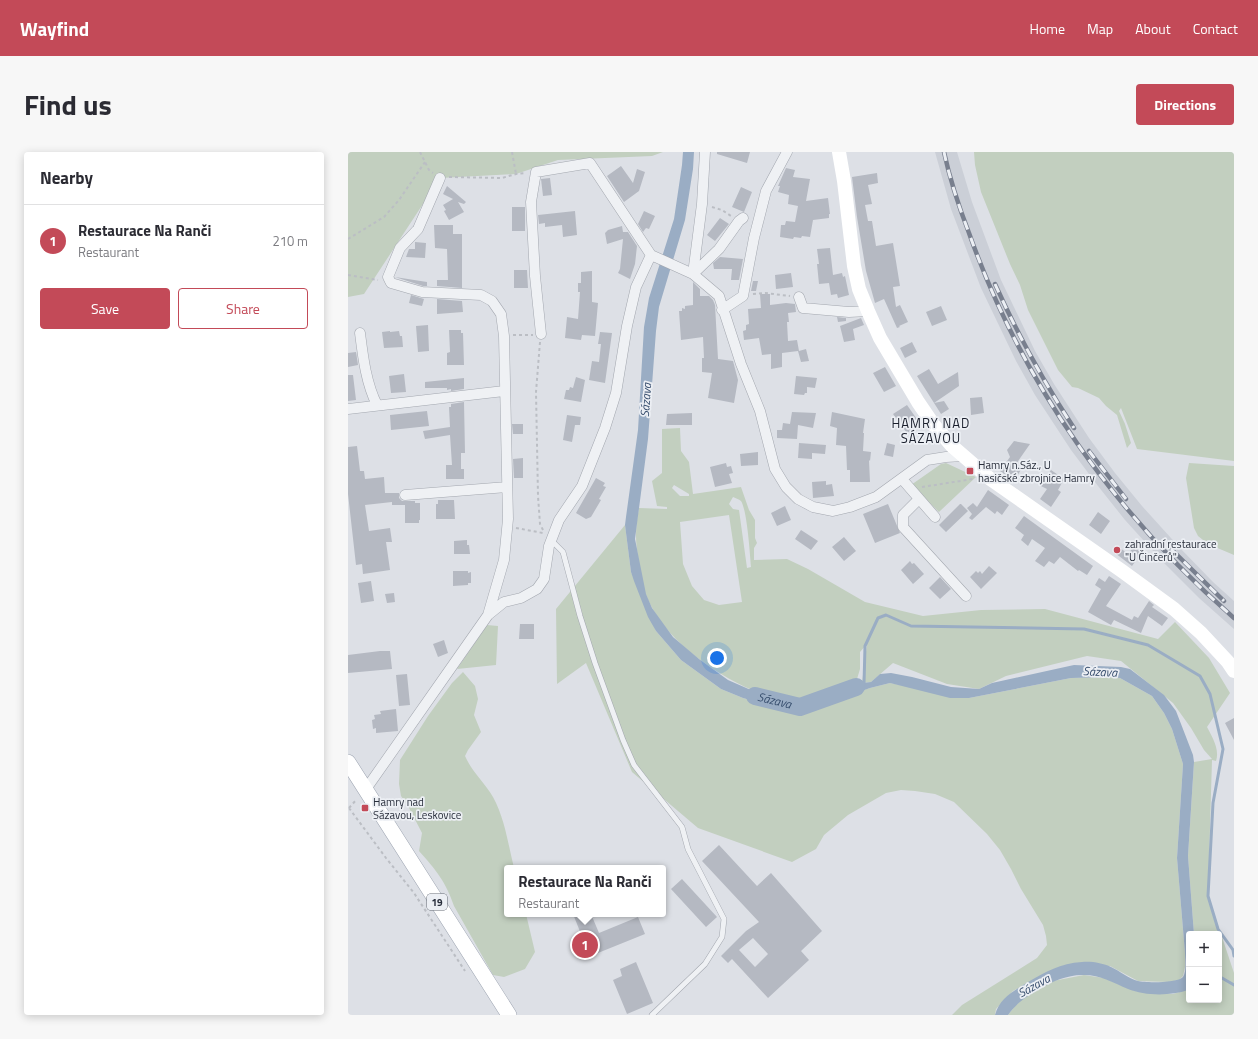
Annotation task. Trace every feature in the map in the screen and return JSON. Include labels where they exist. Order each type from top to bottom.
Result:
[{"type":"main road","name":"19","points":[[348,762],[509,1015]]},
{"type":"street","points":[[693,274],[702,204],[705,152]]},
{"type":"street","points":[[722,310],[743,296],[754,238],[766,191],[787,152]]},
{"type":"street","points":[[839,152],[854,266],[860,289],[880,338],[918,402],[938,430],[952,446],[989,478],[1174,609],[1201,633],[1228,662],[1234,671]]},
{"type":"street","points":[[541,334],[535,276],[531,202],[536,172],[590,163],[654,256],[693,274],[719,296],[722,310],[741,364],[760,411],[775,469],[786,487],[798,500],[813,507],[833,510],[850,507],[876,498],[927,460],[946,456],[963,456]]},
{"type":"street","points":[[440,178],[418,229],[400,248],[388,277],[391,283],[422,292],[481,295],[492,301],[501,314],[504,336],[507,527],[504,560],[488,615]]},
{"type":"street","points":[[693,274],[719,249],[741,219]]},
{"type":"street","points":[[366,789],[488,615],[504,602],[521,598],[538,589],[544,579],[549,546],[548,537],[582,486],[605,428],[616,393],[627,326],[636,287],[654,256]]},
{"type":"street","points":[[799,297],[803,308],[849,312],[868,311]]},
{"type":"street","points":[[360,333],[364,365],[377,405]]},
{"type":"street","points":[[348,409],[504,392]]},
{"type":"street","points":[[902,479],[935,517]]},
{"type":"street","points":[[406,495],[507,487]]},
{"type":"street","points":[[919,499],[903,515],[903,528],[966,596]]},
{"type":"lane","points":[[548,537],[563,552],[580,616],[591,650],[623,740],[634,765],[682,827],[688,849],[724,919],[722,936],[705,964],[652,1015]]},
{"type":"path","points":[[420,152],[429,170],[440,178],[502,178],[516,174],[512,152]]},
{"type":"path","points":[[348,240],[384,217],[399,200],[425,162]]},
{"type":"path","points":[[702,204],[722,210],[741,219]]},
{"type":"path","points":[[348,275],[391,283]]},
{"type":"path","points":[[743,294],[765,293],[799,297]]},
{"type":"path","points":[[504,336],[541,334],[536,392],[538,489],[540,524],[548,537]]},
{"type":"path","points":[[911,489],[979,478]]},
{"type":"path","points":[[507,527],[548,537]]},
{"type":"path","points":[[349,808],[386,858],[414,892],[469,977]]},
{"type":"shaded area","points":[[935,152],[957,152],[972,202],[1001,280],[1035,351],[1054,384],[1089,438],[1142,506],[1180,548],[1234,601],[1234,629],[1199,598],[1164,563],[1125,520],[1071,450],[1035,395],[1016,361],[981,288],[951,209]]},
{"type":"green space","points":[[348,152],[663,152],[652,156],[558,160],[516,174],[440,178],[364,294],[348,297]]},
{"type":"green space","points":[[974,152],[1234,152],[1234,461],[1137,449],[1121,408],[1119,411],[1131,443],[1127,448],[1117,415],[1099,398],[1078,388],[1072,387],[1058,370],[1028,310],[1020,285],[981,192],[975,165]]},
{"type":"green space","points":[[680,428],[681,451],[689,462],[693,494],[741,487],[749,510],[755,520],[755,538],[757,543],[754,548],[754,560],[787,559],[808,569],[865,602],[923,616],[981,610],[1045,609],[1158,639],[1175,622],[1209,658],[1230,693],[1207,727],[1215,743],[1217,752],[1216,761],[1212,760],[1208,895],[1220,931],[1194,931],[1188,856],[1194,762],[1212,759],[1204,750],[1191,728],[1173,703],[1121,661],[1087,656],[1006,676],[979,689],[947,684],[893,663],[871,682],[862,683],[867,644],[860,652],[860,669],[857,679],[832,696],[803,706],[783,704],[770,699],[736,683],[690,652],[664,625],[654,611],[646,595],[637,548],[637,523],[639,508],[667,509],[667,507],[657,506],[652,481],[662,473],[662,429]],"holes":[[[674,485],[689,494],[689,496],[680,496],[672,488]],[[733,497],[741,501],[745,513],[751,567],[747,568],[739,510],[733,509],[729,504]],[[729,515],[742,602],[719,605],[704,600],[692,586],[683,564],[680,522]]]},
{"type":"green space","points":[[946,463],[976,477],[939,512],[911,485],[941,464]]},
{"type":"green space","points":[[1189,463],[1234,466],[1234,555],[1208,544],[1198,536],[1194,528],[1186,478]]},
{"type":"green space","points":[[625,525],[631,572],[656,631],[681,660],[721,689],[743,698],[792,712],[890,683],[969,698],[1071,678],[1110,677],[1120,678],[1152,696],[1164,713],[1172,729],[1183,764],[1177,858],[1185,953],[1185,967],[1183,976],[1179,980],[1169,982],[1138,981],[1110,966],[1028,983],[1013,991],[996,1009],[995,1015],[952,1015],[962,1005],[1037,958],[1047,945],[1043,925],[1000,850],[987,834],[954,802],[935,794],[915,791],[901,790],[886,793],[848,815],[824,835],[816,849],[792,862],[698,828],[632,772],[586,663],[557,684],[556,609]]},
{"type":"green space","points":[[487,625],[498,626],[496,665],[457,669]]},
{"type":"green space","points":[[463,672],[475,686],[478,699],[474,715],[481,732],[465,756],[471,767],[493,797],[506,832],[513,865],[504,865],[504,917],[527,917],[535,952],[525,969],[504,977],[493,975],[454,906],[444,883],[419,851],[422,833],[401,796],[399,784],[400,760],[428,716],[452,683]]},
{"type":"green space","points":[[1222,937],[1234,973],[1234,1015],[1008,1015],[1021,1000],[1053,981],[1084,975],[1104,978],[1135,991],[1173,994],[1186,990],[1186,1003],[1222,1003]]},
{"type":"water","points":[[683,152],[694,152],[693,169],[685,220],[659,307],[648,439],[635,539],[646,594],[652,608],[673,637],[699,659],[728,680],[787,706],[804,706],[829,698],[851,684],[862,680],[862,683],[871,682],[880,674],[891,673],[951,687],[979,689],[992,683],[1074,665],[1121,667],[1130,669],[1164,695],[1176,711],[1193,755],[1194,762],[1188,856],[1194,931],[1186,931],[1186,991],[1166,994],[1142,993],[1096,976],[1079,975],[1067,977],[1041,988],[1019,1003],[1008,1015],[995,1015],[1000,1004],[1013,992],[1047,972],[1067,964],[1086,962],[1101,963],[1131,979],[1142,982],[1162,982],[1180,979],[1183,977],[1185,968],[1185,953],[1177,858],[1183,764],[1172,729],[1164,713],[1152,696],[1120,678],[1110,677],[1071,678],[969,698],[950,698],[890,683],[870,688],[802,712],[792,712],[743,698],[721,689],[681,660],[656,631],[648,617],[631,572],[625,525],[638,430],[644,327],[649,298],[674,219]]},
{"type":"building","points":[[717,152],[750,152],[747,163],[717,154]]},
{"type":"building","points":[[621,166],[633,183],[637,169],[645,172],[639,191],[624,202],[607,176]]},
{"type":"building","points":[[786,168],[795,170],[793,177],[810,179],[806,201],[828,198],[829,218],[813,220],[810,237],[802,236],[801,238],[794,237],[793,239],[780,237],[781,225],[785,225],[786,221],[795,222],[798,206],[788,204],[789,195],[778,192],[780,186],[778,186]]},
{"type":"building","points":[[877,173],[878,183],[868,185],[872,204],[865,205],[868,221],[872,221],[876,246],[893,243],[900,286],[893,287],[896,307],[900,305],[908,322],[897,328],[884,299],[875,303],[866,271],[857,217],[852,177]]},
{"type":"building","points":[[550,178],[552,195],[543,196],[541,179]]},
{"type":"building","points":[[447,186],[466,202],[464,204],[458,202],[464,212],[449,220],[444,211],[446,210],[443,205],[453,199],[443,194]]},
{"type":"building","points":[[741,187],[752,192],[744,212],[732,207]]},
{"type":"building","points":[[512,207],[525,207],[525,231],[512,231]]},
{"type":"building","points":[[575,211],[577,235],[563,237],[562,225],[545,227],[545,223],[539,224],[538,215]]},
{"type":"building","points":[[644,211],[655,216],[649,229],[646,228],[643,232],[638,224]]},
{"type":"building","points":[[720,218],[729,224],[715,241],[707,235]]},
{"type":"building","points":[[434,225],[453,225],[453,234],[462,234],[462,288],[437,286],[437,280],[448,280],[447,249],[435,248]]},
{"type":"building","points":[[622,226],[623,232],[628,232],[637,246],[635,264],[630,279],[618,273],[620,269],[623,239],[607,244],[605,233],[608,230]]},
{"type":"building","points":[[415,242],[426,243],[425,258],[406,257],[409,249],[415,249]]},
{"type":"building","points":[[830,248],[833,275],[842,273],[843,277],[845,276],[849,295],[838,298],[837,294],[831,295],[829,283],[819,284],[817,249]]},
{"type":"building","points":[[720,257],[743,259],[739,280],[731,280],[732,269],[714,269],[713,263]]},
{"type":"building","points":[[514,270],[527,270],[528,288],[514,288]]},
{"type":"building","points":[[592,271],[592,302],[598,303],[595,336],[582,335],[581,340],[565,338],[567,317],[578,319],[580,292],[578,292],[578,283],[581,283],[581,272]]},
{"type":"building","points":[[791,273],[793,287],[776,289],[775,275]]},
{"type":"building","points":[[395,277],[427,282],[427,286],[423,286]]},
{"type":"building","points":[[753,281],[758,281],[756,291],[751,291]]},
{"type":"building","points":[[693,282],[700,289],[700,296],[709,296],[715,305],[718,359],[733,361],[738,380],[734,403],[708,398],[712,373],[702,372],[702,358],[704,358],[703,337],[681,340],[679,311],[682,311],[682,308],[685,309],[685,306],[693,305]]},
{"type":"building","points":[[760,294],[770,294],[770,305],[786,303],[795,304],[796,312],[788,313],[788,341],[797,340],[799,351],[806,349],[809,361],[801,362],[798,351],[782,353],[782,367],[771,369],[771,354],[762,355],[759,338],[744,340],[743,331],[746,330],[746,325],[749,324],[748,309],[761,308]]},
{"type":"building","points":[[411,295],[424,299],[422,306],[409,303]]},
{"type":"building","points":[[437,299],[462,301],[463,312],[437,314]]},
{"type":"building","points":[[941,306],[947,320],[932,326],[926,312]]},
{"type":"building","points":[[837,317],[846,318],[846,321],[838,322]]},
{"type":"building","points":[[861,318],[864,325],[853,329],[855,340],[844,342],[840,326]]},
{"type":"building","points":[[428,325],[429,351],[418,352],[416,326]]},
{"type":"building","points":[[449,330],[461,330],[461,333],[463,333],[464,365],[447,365],[447,353],[450,352]]},
{"type":"building","points":[[399,331],[400,336],[402,336],[403,347],[384,348],[382,332]]},
{"type":"building","points":[[600,332],[612,333],[605,383],[589,380],[592,361],[599,362],[601,344],[598,344]]},
{"type":"building","points":[[912,342],[917,352],[905,358],[900,348]]},
{"type":"building","points":[[356,352],[358,365],[348,367],[348,353]]},
{"type":"building","points":[[885,367],[896,386],[884,392],[873,373]]},
{"type":"building","points":[[929,369],[938,384],[958,372],[959,386],[934,403],[917,376]]},
{"type":"building","points":[[404,374],[406,392],[391,393],[389,376]]},
{"type":"building","points":[[348,375],[353,375],[356,400],[348,401]]},
{"type":"building","points":[[796,376],[817,378],[815,388],[807,387],[807,393],[804,395],[794,394]]},
{"type":"building","points":[[576,377],[585,380],[581,402],[564,399],[566,390],[569,390],[570,387],[573,388]]},
{"type":"building","points":[[464,378],[464,389],[451,391],[451,389],[447,390],[447,388],[425,388],[425,382]]},
{"type":"building","points":[[982,397],[984,413],[971,415],[970,398]]},
{"type":"building","points":[[944,401],[949,409],[941,414],[934,403]]},
{"type":"building","points":[[464,402],[465,453],[461,453],[461,469],[464,469],[464,479],[446,479],[446,465],[452,465],[450,435],[425,439],[423,431],[450,427],[449,407],[451,407],[451,404]]},
{"type":"building","points":[[907,405],[921,425],[907,433],[893,414]]},
{"type":"building","points":[[427,411],[429,426],[391,430],[390,415]]},
{"type":"building","points":[[792,412],[816,413],[813,428],[798,425],[797,439],[777,438],[777,430],[782,430],[783,423],[790,424]]},
{"type":"building","points":[[832,412],[865,419],[863,451],[871,452],[870,461],[869,460],[870,482],[850,482],[850,470],[847,470],[846,446],[836,445],[837,428],[830,426]]},
{"type":"building","points":[[692,413],[692,425],[666,425],[667,414]]},
{"type":"building","points":[[567,415],[581,417],[580,425],[575,425],[572,442],[563,440]]},
{"type":"building","points":[[512,424],[523,424],[523,434],[513,434]]},
{"type":"building","points":[[1014,441],[1030,444],[1016,464],[1022,468],[1014,481],[1000,471],[1010,457],[1007,450]]},
{"type":"building","points":[[799,443],[826,445],[825,454],[812,453],[812,459],[798,458]]},
{"type":"building","points":[[887,443],[895,445],[893,457],[884,455]]},
{"type":"building","points":[[357,446],[360,471],[364,471],[365,479],[384,477],[385,493],[399,493],[399,498],[402,501],[415,501],[415,503],[420,503],[419,523],[405,523],[405,505],[392,505],[392,502],[365,505],[369,531],[390,528],[392,542],[386,542],[390,570],[363,574],[362,564],[356,565],[348,494],[348,447]]},
{"type":"building","points":[[758,452],[758,465],[741,466],[740,454]]},
{"type":"building","points":[[523,458],[523,478],[514,478],[513,459]]},
{"type":"building","points":[[726,463],[727,467],[731,466],[733,473],[729,474],[732,483],[715,487],[710,467]]},
{"type":"building","points":[[1051,470],[1064,479],[1058,490],[1061,492],[1051,507],[1040,499],[1047,489],[1041,486]]},
{"type":"building","points":[[596,478],[605,483],[603,486],[606,487],[599,499],[601,500],[591,517],[586,519],[576,513]]},
{"type":"building","points":[[826,481],[826,485],[832,484],[834,496],[813,498],[812,482]]},
{"type":"building","points":[[988,490],[1009,505],[1002,515],[997,511],[995,514],[986,507],[972,520],[969,518],[972,514],[967,508],[973,503],[977,507]]},
{"type":"building","points":[[438,500],[454,500],[455,519],[436,519],[436,504],[438,504]]},
{"type":"building","points":[[888,504],[900,533],[875,543],[863,514]]},
{"type":"building","points":[[960,504],[968,511],[946,532],[939,525]]},
{"type":"building","points":[[785,506],[791,520],[777,526],[771,513]]},
{"type":"building","points":[[1098,512],[1110,521],[1101,534],[1089,525]]},
{"type":"building","points":[[1024,516],[1093,566],[1087,575],[1079,570],[1078,571],[1060,557],[1054,564],[1049,561],[1044,567],[1035,561],[1045,548],[1032,539],[1028,546],[1021,540],[1024,535],[1015,528]]},
{"type":"building","points":[[801,530],[818,541],[811,550],[795,539]]},
{"type":"building","points":[[844,537],[856,551],[844,561],[832,547]]},
{"type":"building","points":[[467,540],[470,554],[454,554],[454,541]]},
{"type":"building","points":[[1135,545],[1143,551],[1132,566],[1115,553],[1119,547],[1128,554]]},
{"type":"building","points":[[910,561],[912,564],[914,563],[924,574],[913,584],[901,570]]},
{"type":"building","points":[[989,566],[997,573],[981,589],[970,577],[976,571],[978,573],[980,571],[982,574]]},
{"type":"building","points":[[453,571],[471,572],[471,583],[468,583],[468,585],[453,586]]},
{"type":"building","points":[[1109,576],[1121,584],[1106,606],[1132,620],[1134,616],[1138,618],[1149,601],[1154,605],[1152,607],[1168,618],[1162,626],[1148,616],[1141,633],[1114,620],[1111,625],[1088,612],[1101,589],[1095,585],[1099,578],[1105,582]]},
{"type":"building","points":[[940,577],[951,589],[940,599],[929,588]]},
{"type":"building","points":[[371,581],[374,601],[361,603],[358,583]]},
{"type":"building","points":[[394,593],[395,602],[387,603],[385,594]]},
{"type":"building","points":[[520,624],[534,624],[534,639],[519,639]]},
{"type":"building","points":[[444,640],[448,653],[438,657],[433,644]]},
{"type":"building","points":[[390,651],[392,669],[348,673],[348,655]]},
{"type":"building","points":[[407,674],[410,705],[399,706],[396,675]]},
{"type":"building","points":[[396,709],[398,731],[376,733],[376,728],[373,729],[372,720],[375,719],[374,715],[381,714],[380,711]]},
{"type":"building","points":[[1234,718],[1234,740],[1225,723]]},
{"type":"building","points":[[719,845],[757,886],[771,873],[822,931],[801,951],[809,960],[768,998],[732,959],[728,963],[721,956],[746,931],[759,922],[702,861]],"holes":[[[753,938],[768,954],[755,967],[739,950]]]},
{"type":"building","points":[[682,879],[717,917],[706,927],[671,889]]},
{"type":"building","points":[[574,917],[592,917],[599,933],[638,917],[645,934],[588,957],[581,940],[583,939]]},
{"type":"building","points":[[636,962],[653,1003],[627,1014],[613,980],[622,976],[620,969]]},
{"type":"waterway","points":[[864,684],[865,646],[878,618],[886,615],[911,626],[1084,629],[1148,645],[1200,676],[1210,694],[1223,749],[1213,803],[1208,896],[1218,929],[1233,950],[1234,956]]},
{"type":"waterway","name":"Sázava","points":[[755,696],[800,707],[856,687]]},
{"type":"waterway","points":[[1222,978],[1234,985]]},
{"type":"railway","points":[[944,152],[958,203],[991,288],[1016,342],[1045,393],[1077,443],[1112,490],[1150,535],[1191,578],[1234,618]]},
{"type":"railway","points":[[995,284],[1032,358],[1074,428]]},
{"type":"railway","points":[[1089,451],[1126,499]]},
{"type":"railway","points":[[1171,549],[1224,601]]},
{"type":"place","name":"Hamry n.Sáz., U hasičské zbrojnice Hamry","points":[[970,471]]},
{"type":"place","name":"zahradní restaurace \"U Činčerů\"","points":[[1117,550]]},
{"type":"place","name":"Hamry nad Sázavou, Leskovice","points":[[365,808]]},
{"type":"place","name":"Restaurace Na Ranči","points":[[585,945]]},
{"type":"district","name":"HAMRY NAD SÁZAVOU","points":[[931,430]]}]
